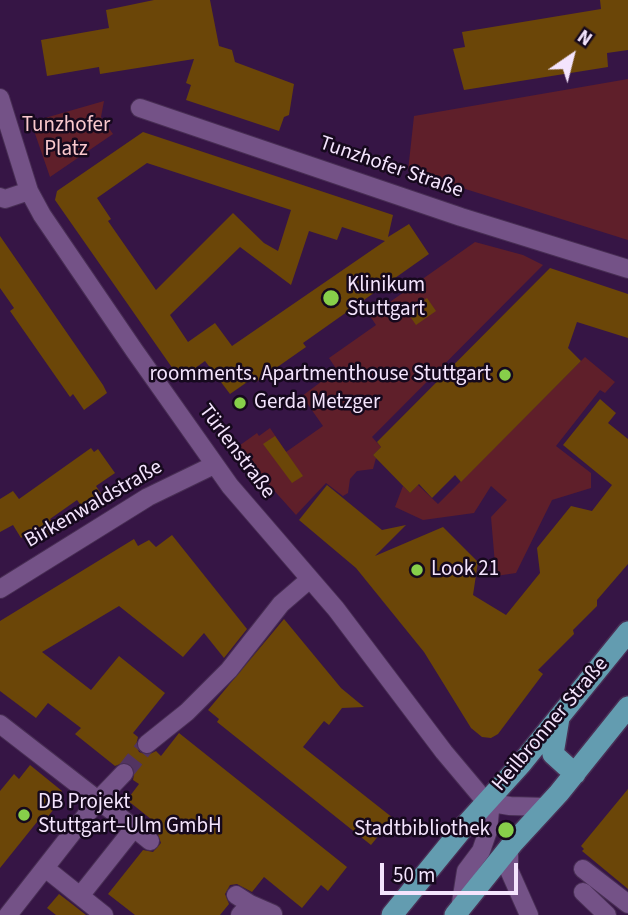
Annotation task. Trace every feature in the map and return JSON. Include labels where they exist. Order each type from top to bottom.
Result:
[{"type":"main road","name":"Heilbronner Straße","points":[[392,915],[628,632]]},
{"type":"main road","points":[[457,912],[575,774],[628,707]]},
{"type":"main road","points":[[559,716],[553,754],[575,774]]},
{"type":"street","name":"Türlenstraße","points":[[0,98],[29,191],[42,215],[214,465],[387,673],[444,752],[486,802]]},
{"type":"street","name":"Tunzhofer Straße","points":[[140,108],[461,217],[628,270]]},
{"type":"street","points":[[0,197],[5,199],[29,191]]},
{"type":"street","name":"Birkenwaldstraße","points":[[0,589],[148,497],[214,465]]},
{"type":"street","points":[[147,744],[187,712],[229,670],[281,604],[310,579]]},
{"type":"street","points":[[0,724],[150,841]]},
{"type":"street","points":[[8,915],[98,800],[124,773]]},
{"type":"street","points":[[486,802],[510,807],[547,807]]},
{"type":"street","points":[[457,912],[466,871],[481,851],[488,831],[490,811],[486,802]]},
{"type":"street","points":[[80,896],[134,828]]},
{"type":"street","points":[[509,848],[513,880],[529,915]]},
{"type":"street","points":[[44,868],[104,915]]},
{"type":"street","points":[[583,869],[621,894]]},
{"type":"street","points":[[481,882],[498,878],[513,880]]},
{"type":"street","points":[[583,892],[607,915]]},
{"type":"street","points":[[242,905],[273,914]]},
{"type":"green space","points":[[628,79],[628,240],[408,171],[414,116]]},
{"type":"green space","name":"Tunzhofer Platz","points":[[104,101],[101,117],[113,134],[50,177],[31,122]]},
{"type":"green space","points":[[475,242],[523,255],[543,265],[372,437],[381,447],[373,455],[376,458],[373,469],[357,471],[350,479],[348,493],[343,496],[326,483],[296,515],[236,448],[257,433],[259,436],[270,428],[286,452],[323,426],[302,396],[337,370],[329,358],[376,325],[370,316]]},
{"type":"green space","points":[[585,357],[615,382],[605,393],[600,390],[556,446],[591,473],[591,488],[552,500],[516,573],[496,576],[491,517],[507,500],[491,486],[474,513],[423,520],[395,507],[403,486],[410,493],[418,485],[438,504]]},
{"type":"building","points":[[154,0],[210,0],[219,46],[232,50],[235,62],[294,84],[289,115],[284,117],[279,131],[186,100],[191,85],[186,83],[194,59],[100,74],[99,67],[47,76],[41,40],[109,28],[106,10]]},
{"type":"building","points":[[600,0],[628,0],[628,50],[607,53],[608,67],[464,90],[453,49],[465,47],[462,32],[601,9]]},
{"type":"building","points":[[143,132],[393,215],[388,237],[409,224],[429,254],[303,343],[306,347],[256,382],[253,378],[230,394],[205,361],[180,379],[55,200],[57,191]],"holes":[[[147,163],[291,210],[278,251],[264,243],[233,213],[156,290],[108,221],[111,219],[97,198]],[[342,227],[385,241],[232,346],[215,323],[188,342],[170,315],[240,247],[291,285],[309,231],[337,240]]]},
{"type":"building","points":[[0,236],[107,393],[84,410],[73,394],[70,397],[10,311],[14,308],[0,288]]},
{"type":"building","name":"roomments. Apartmenthouse Stuttgart","points":[[550,268],[628,294],[628,338],[577,322],[568,348],[581,361],[461,482],[455,475],[432,498],[419,484],[410,493],[373,455],[381,447],[377,442]]},
{"type":"building","points":[[427,298],[436,311],[416,325],[407,312]]},
{"type":"building","name":"Look 21","points":[[600,399],[616,413],[608,423],[628,439],[628,564],[597,600],[597,606],[573,630],[574,634],[538,670],[543,674],[498,734],[491,738],[482,737],[471,728],[424,652],[356,568],[299,520],[327,485],[382,530],[406,525],[375,556],[443,527],[478,562],[473,595],[506,615],[540,573],[537,548],[571,506],[592,511],[612,485],[563,445]]},
{"type":"building","points":[[275,436],[303,476],[292,483],[263,444]]},
{"type":"building","points":[[91,448],[94,452],[98,449],[115,473],[96,486],[104,498],[85,511],[77,500],[50,519],[58,530],[42,540],[34,529],[21,538],[13,525],[0,532],[0,499],[13,491],[19,499]]},
{"type":"building","points":[[172,535],[247,629],[224,658],[204,633],[183,657],[119,606],[42,652],[91,690],[119,656],[165,693],[133,733],[138,737],[136,745],[139,752],[148,755],[156,751],[161,756],[179,733],[347,867],[328,891],[321,885],[302,908],[264,877],[252,892],[237,884],[230,885],[225,894],[229,904],[220,915],[135,915],[108,894],[143,850],[153,852],[161,843],[157,832],[161,827],[127,800],[139,784],[133,780],[135,769],[126,762],[115,766],[75,734],[81,728],[48,703],[36,718],[0,691],[0,621],[134,539],[138,546],[149,540],[156,547]]},
{"type":"building","points":[[284,619],[341,688],[364,707],[342,708],[329,725],[324,721],[303,747],[393,818],[371,845],[217,722],[219,719],[208,710]]},
{"type":"building","name":"DB Projekt Stuttgart–Ulm GmbH","points":[[30,765],[62,791],[51,805],[54,809],[45,820],[41,817],[0,868],[0,791],[14,774],[19,779]]},
{"type":"building","points":[[628,789],[628,889],[582,851],[584,849],[581,846]]},
{"type":"building","points":[[59,894],[86,915],[56,915],[47,908]]},
{"type":"tunnel","points":[[124,773],[147,744]]},
{"type":"place","name":"Klinikum Stuttgart","points":[[331,298]]},
{"type":"place","name":"roomments. Apartmenthouse Stuttgart","points":[[505,375]]},
{"type":"place","name":"Gerda Metzger","points":[[240,403]]},
{"type":"place","name":"Look 21","points":[[417,570]]},
{"type":"place","name":"DB Projekt Stuttgart–Ulm GmbH","points":[[24,815]]},
{"type":"place","name":"Stadtbibliothek","points":[[506,830]]}]
